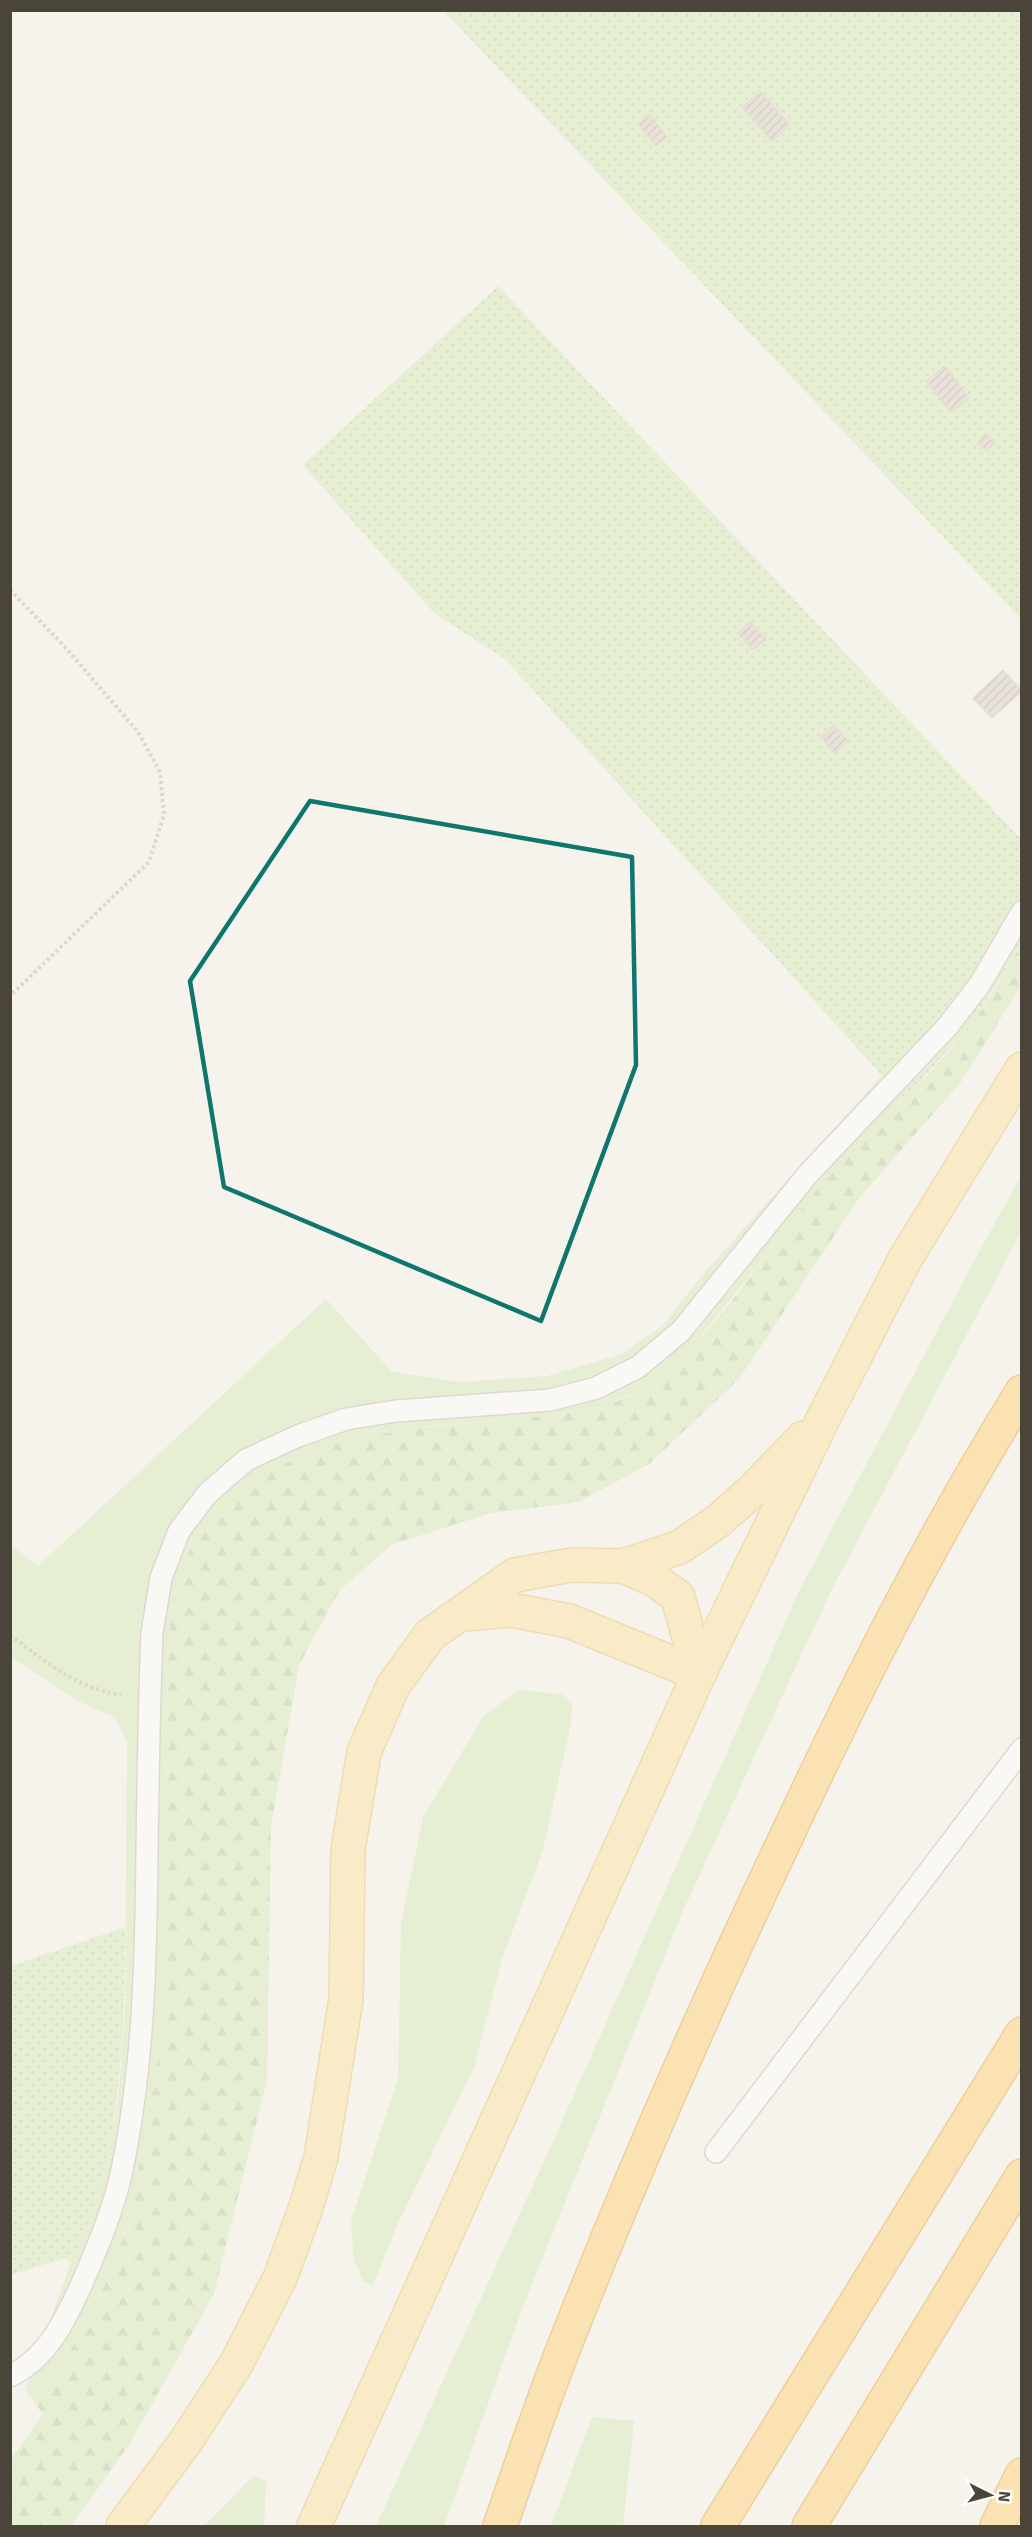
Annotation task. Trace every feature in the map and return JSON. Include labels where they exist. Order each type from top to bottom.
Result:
[{"type":"highway","points":[[500,2526],[567,2338],[662,2111],[746,1923],[854,1694],[985,1452],[1022,1392]]},
{"type":"highway","points":[[718,2526],[1022,2034]]},
{"type":"highway","points":[[809,2526],[1022,2176]]},
{"type":"highway","points":[[997,2526],[1022,2475]]},
{"type":"main road","points":[[314,2526],[699,1674],[825,1415],[905,1259],[1022,1069]]},
{"type":"main road","points":[[123,2526],[186,2441],[236,2364],[280,2278],[295,2238],[321,2157],[346,1999],[348,1850],[364,1752],[393,1686],[430,1635],[515,1575],[571,1565],[623,1566],[680,1547],[718,1521],[752,1491],[825,1415]]},
{"type":"main road","points":[[623,1566],[655,1580],[678,1597],[699,1674]]},
{"type":"main road","points":[[459,1614],[511,1610],[569,1621],[699,1674]]},
{"type":"lane","points":[[10,2376],[20,2371],[44,2350],[69,2313],[99,2245],[122,2171],[138,2066],[146,1979],[149,1698],[152,1633],[161,1578],[179,1531],[207,1494],[246,1460],[298,1436],[346,1419],[396,1410],[550,1400],[596,1388],[638,1367],[681,1331],[808,1174],[947,1027],[980,984],[1022,912]]},
{"type":"lane","points":[[716,2152],[1022,1749]]},
{"type":"path","points":[[10,590],[66,648],[138,732],[160,772],[164,815],[148,862],[10,996]]},
{"type":"path","points":[[10,1635],[51,1666],[83,1684],[111,1693],[149,1698]]},
{"type":"highlighted area","points":[[310,801],[632,857],[636,1065],[541,1321],[224,1187],[190,981]]},
{"type":"green space","points":[[444,11],[1021,11],[1021,619]]},
{"type":"green space","points":[[498,286],[1021,839],[1021,945],[971,1024],[904,1100],[506,660],[434,613],[303,465]]},
{"type":"green space","points":[[1021,945],[1021,986],[961,1082],[860,1197],[739,1379],[649,1464],[579,1502],[491,1513],[391,1545],[339,1591],[299,1665],[271,1827],[267,2080],[214,2294],[129,2445],[71,2526],[11,2526],[11,2459],[43,2414],[32,2399],[49,2385],[93,2313],[128,2227],[164,2027],[168,1642],[179,1583],[194,1543],[235,1496],[268,1473],[304,1455],[343,1443],[424,1427],[540,1417],[598,1407],[633,1395],[647,1386],[696,1342],[821,1186],[953,1046],[984,1006]]},
{"type":"green space","points":[[882,1075],[904,1100],[821,1187],[688,1352],[644,1389],[604,1406],[550,1416],[427,1426],[168,1642],[164,2027],[128,2227],[93,2313],[49,2385],[32,2399],[25,2390],[99,2191],[118,2101],[125,2010],[127,1741],[115,1718],[78,1701],[11,1657],[10,1545],[38,1566],[326,1299],[392,1372],[461,1382],[547,1376],[622,1354],[662,1326],[705,1272]]},
{"type":"green space","points":[[1021,1176],[1021,1232],[831,1591],[682,1913],[521,2312],[444,2526],[376,2526],[546,2157],[800,1589]]},
{"type":"green space","points":[[520,1690],[561,1694],[572,1704],[571,1724],[543,1850],[502,1959],[474,2068],[400,2219],[373,2285],[364,2282],[354,2261],[351,2221],[398,2079],[401,1924],[423,1817],[484,1715]]},
{"type":"green space","points":[[125,1927],[121,2060],[113,2125],[96,2199],[71,2262],[64,2258],[11,2275],[11,1966]]},
{"type":"green space","points":[[592,2417],[634,2421],[623,2526],[551,2526]]},
{"type":"green space","points":[[254,2475],[266,2482],[264,2526],[204,2526]]},
{"type":"building","points":[[760,91],[790,125],[772,141],[742,108]]},
{"type":"building","points":[[650,115],[667,137],[656,146],[638,124]]},
{"type":"building","points":[[945,366],[969,398],[951,412],[926,381]]},
{"type":"building","points":[[985,434],[995,443],[987,451],[978,443]]},
{"type":"building","points":[[750,622],[766,639],[753,650],[738,633]]},
{"type":"building","points":[[1003,670],[1022,691],[992,718],[973,698]]},
{"type":"building","points":[[834,725],[848,741],[834,753],[820,737]]}]
